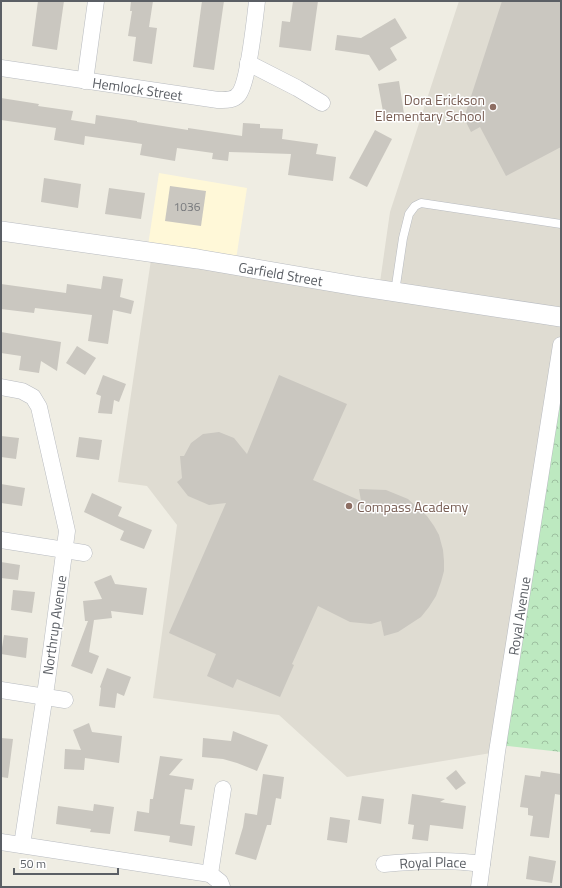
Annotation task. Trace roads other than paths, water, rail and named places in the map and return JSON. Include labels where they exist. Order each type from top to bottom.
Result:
[{"type":"street","points":[[85,80],[96,1]]},
{"type":"street","points":[[257,1],[248,63],[297,88],[322,103]]},
{"type":"street","name":"Hemlock Street","points":[[1,68],[218,100],[233,100],[242,90],[248,63]]},
{"type":"street","name":"Garfield Street","points":[[1,231],[198,259],[395,292],[561,317]]},
{"type":"street","name":"Royal Avenue","points":[[479,887],[497,752],[561,345]]},
{"type":"street","name":"Northrup Avenue","points":[[1,387],[22,391],[33,397],[38,407],[67,531],[45,697],[22,845]]},
{"type":"street","points":[[1,540],[84,553]]},
{"type":"street","points":[[1,690],[64,700]]},
{"type":"street","points":[[210,874],[223,789]]},
{"type":"street","points":[[1,842],[210,874],[220,882],[222,887]]},
{"type":"street","name":"Royal Place","points":[[384,864],[424,860],[463,861],[482,864]]},
{"type":"lane","points":[[395,292],[403,238],[409,214],[414,206],[422,203],[561,224]]},
{"type":"place","name":"Dora Erickson Elementary School","points":[[493,107]]},
{"type":"place","name":"Compass Academy","points":[[349,506]]}]
